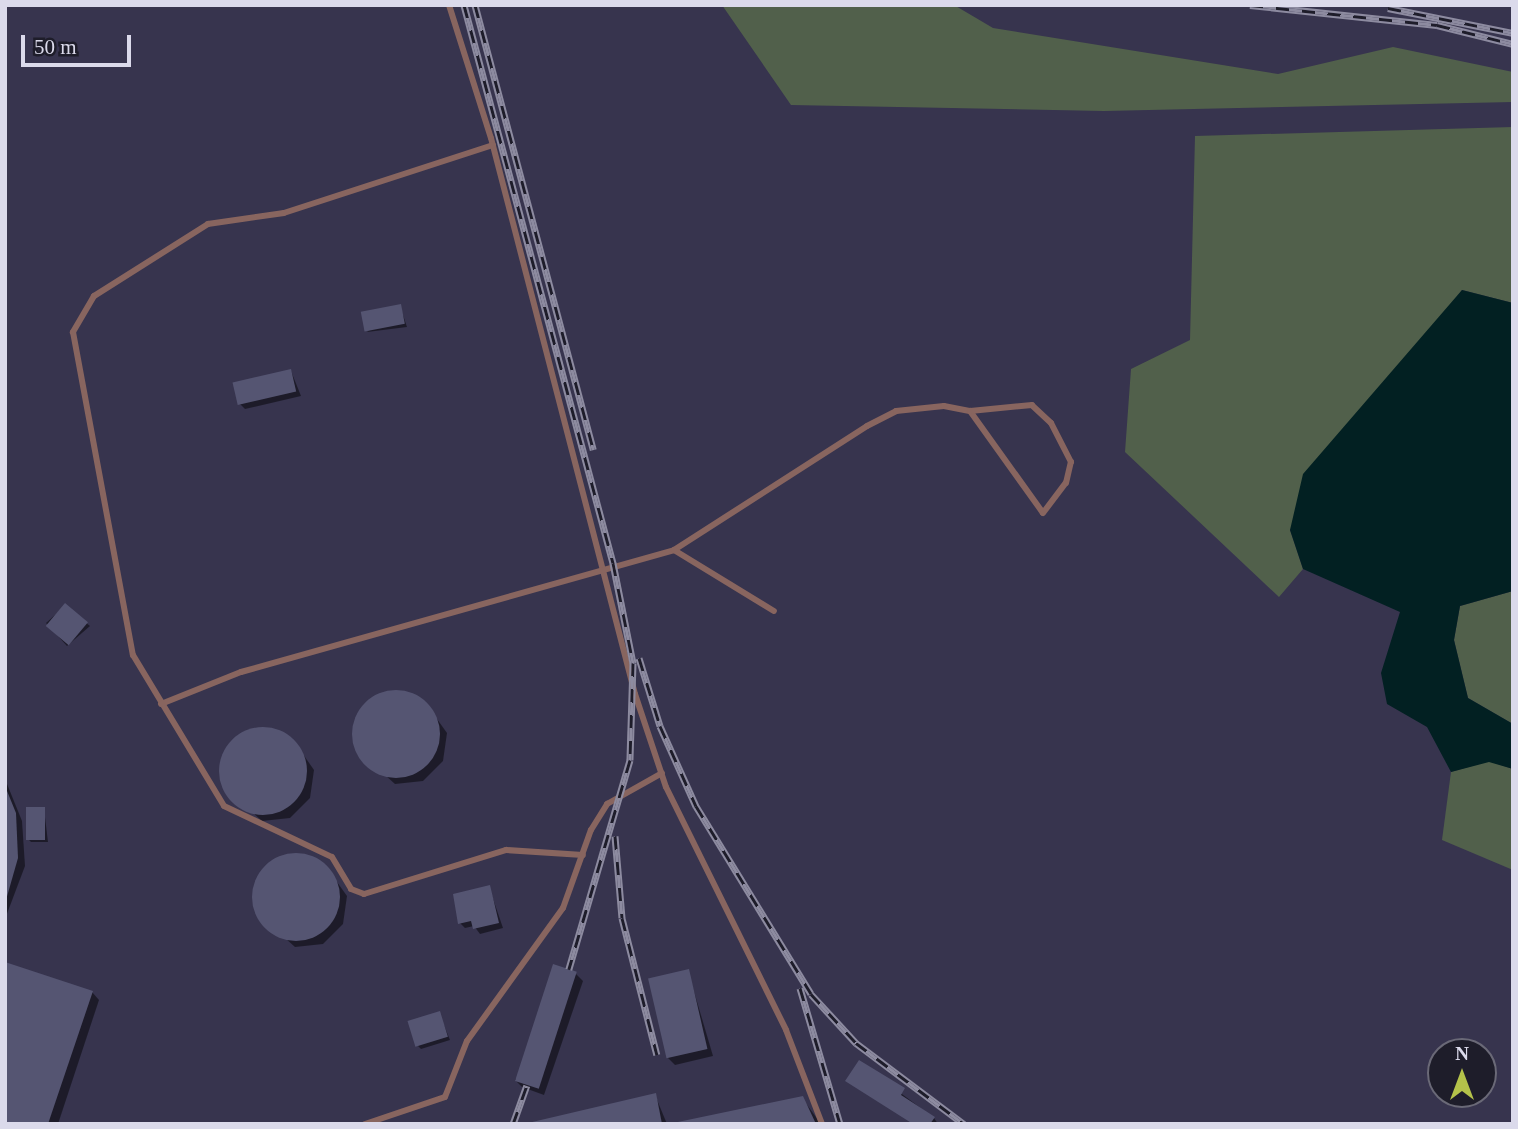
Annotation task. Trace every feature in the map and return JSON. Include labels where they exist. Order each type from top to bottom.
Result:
[{"type":"lane","points":[[449,5],[493,145],[602,566],[662,773],[786,1030],[822,1124]]},
{"type":"lane","points":[[493,145],[285,213],[208,224],[94,296],[73,332],[133,655],[224,806],[332,857],[351,889],[364,894],[506,850],[583,855]]},
{"type":"lane","points":[[161,704],[241,672],[532,592],[602,566],[674,550],[896,411],[944,405],[970,411],[1032,405],[1051,424],[1071,462],[1066,483],[1043,513],[970,411]]},
{"type":"lane","points":[[674,550],[774,611]]},
{"type":"lane","points":[[365,1124],[445,1097],[467,1041],[563,908],[583,855],[607,804],[662,773]]},
{"type":"shaded area","points":[[722,5],[954,5],[993,28],[1278,74],[1393,47],[1513,72],[1513,102],[1104,111],[791,105]]},
{"type":"shaded area","points":[[1513,127],[1513,303],[1462,290],[1290,530],[1303,569],[1279,597],[1125,452],[1131,369],[1190,340],[1195,136]]},
{"type":"shaded area","points":[[1462,290],[1513,303],[1513,591],[1460,606],[1454,640],[1468,698],[1513,724],[1513,769],[1489,762],[1451,772],[1427,727],[1387,704],[1381,673],[1400,612],[1303,569],[1290,530],[1303,474]]},
{"type":"shaded area","points":[[1513,591],[1513,724],[1468,698],[1454,640],[1460,606]]},
{"type":"shaded area","points":[[1489,761],[1513,769],[1513,870],[1442,840],[1451,772]]},
{"type":"building","points":[[401,304],[405,324],[365,331],[361,312]]},
{"type":"building","points":[[291,369],[296,391],[238,405],[233,382]]},
{"type":"building","points":[[65,603],[88,622],[69,645],[46,626]]},
{"type":"building","points":[[387,690],[405,690],[421,697],[433,709],[440,725],[440,743],[433,759],[421,771],[405,778],[387,778],[371,771],[359,759],[352,743],[352,725],[359,709],[371,697]]},
{"type":"building","points":[[254,727],[272,727],[288,734],[300,746],[307,762],[307,780],[300,796],[288,808],[272,815],[254,815],[238,808],[226,796],[219,780],[219,762],[226,746],[238,734]]},
{"type":"building","points":[[5,786],[16,813],[18,858],[6,900]]},
{"type":"building","points":[[26,807],[45,807],[45,840],[26,840]]},
{"type":"building","points":[[287,853],[305,853],[321,860],[333,872],[340,888],[340,906],[333,922],[321,934],[305,941],[287,941],[271,934],[259,922],[252,906],[252,888],[259,872],[271,860]]},
{"type":"building","points":[[490,885],[499,923],[473,929],[471,921],[458,924],[453,894]]},
{"type":"building","points":[[5,962],[93,991],[48,1124],[5,1124]]},
{"type":"building","points":[[553,964],[577,972],[539,1089],[515,1081]]},
{"type":"building","points":[[689,969],[707,1049],[667,1058],[648,978]]},
{"type":"building","points":[[440,1011],[448,1037],[415,1047],[407,1021]]},
{"type":"building","points":[[859,1060],[905,1088],[901,1095],[935,1117],[930,1124],[913,1124],[845,1081]]},
{"type":"building","points":[[656,1093],[662,1124],[528,1124],[528,1123]]},
{"type":"building","points":[[803,1096],[816,1124],[673,1124],[673,1123]]},
{"type":"railway","points":[[464,5],[613,563],[633,663],[630,760],[569,969]]},
{"type":"railway","points":[[475,5],[593,450]]},
{"type":"railway","points":[[1250,5],[1437,25],[1513,44]]},
{"type":"railway","points":[[1388,8],[1513,33]]},
{"type":"railway","points":[[639,658],[660,726],[696,806],[811,994],[856,1043],[964,1124]]},
{"type":"railway","points":[[615,836],[622,918],[657,1055]]},
{"type":"railway","points":[[800,988],[840,1124]]},
{"type":"railway","points":[[513,1124],[527,1085]]}]
